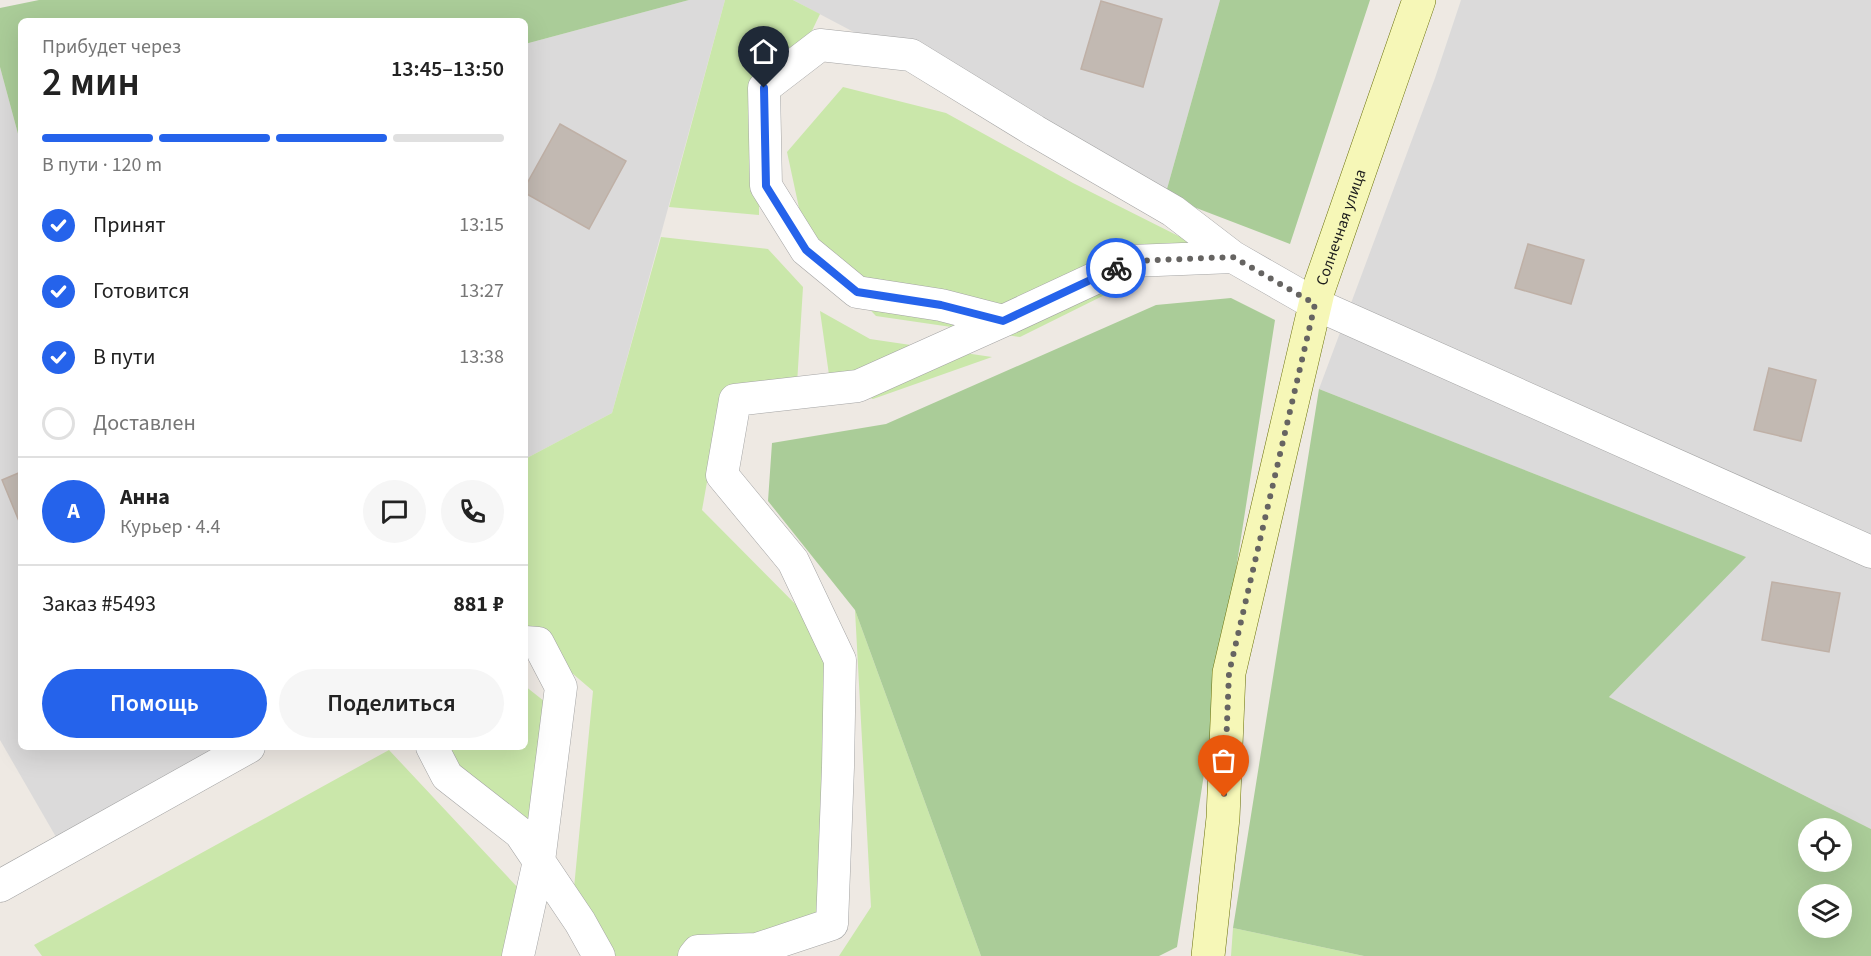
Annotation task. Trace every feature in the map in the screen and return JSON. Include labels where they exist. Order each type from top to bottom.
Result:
[{"type":"street","name":"Солнечная улица","points":[[1208,956],[1223,818],[1229,673],[1322,277],[1419,0]]},
{"type":"street","points":[[1003,321],[941,305],[857,292],[806,250],[766,186],[764,88],[820,45],[911,54],[1035,131],[1173,211],[1233,257],[1315,304],[1871,552]]},
{"type":"street","points":[[694,956],[698,951],[757,949],[832,924],[840,660],[793,561],[722,475],[735,400],[858,386],[1132,261],[1233,257]]},
{"type":"street","points":[[518,956],[539,861],[561,687],[538,643],[528,642]]},
{"type":"street","points":[[0,885],[244,750]]},
{"type":"street","points":[[434,750],[447,776],[520,833],[580,922],[599,956]]},
{"type":"shaded area","points":[[689,0],[725,0],[612,413],[528,457],[528,43]]},
{"type":"shaded area","points":[[793,0],[1220,0],[1165,196]]},
{"type":"shaded area","points":[[1461,0],[1871,0],[1871,829],[1609,697],[1745,557],[1319,389],[1435,78]]},
{"type":"shaded area","points":[[0,67],[18,134],[18,750],[245,750],[67,856],[0,740]]},
{"type":"green space","points":[[39,0],[689,0],[528,43],[528,18],[18,18],[18,134],[0,67],[0,8]]},
{"type":"green space","points":[[725,0],[793,0],[820,14],[759,141],[759,215],[669,207]]},
{"type":"green space","points":[[1220,0],[1370,0],[1290,244],[1165,196]]},
{"type":"green space","points":[[843,87],[946,113],[1073,183],[1248,271],[1161,267],[1020,337],[876,316],[807,245],[787,152]]},
{"type":"green space","points":[[661,237],[768,249],[803,287],[796,400],[720,409],[702,510],[830,639],[815,942],[783,956],[613,956],[574,888],[593,691],[528,638],[528,457],[612,413]]},
{"type":"green space","points":[[1231,298],[1275,320],[1177,947],[1159,956],[981,956],[855,610],[768,501],[772,443],[886,424],[1156,305]]},
{"type":"green space","points":[[820,311],[870,339],[992,357],[873,399],[830,382]]},
{"type":"green space","points":[[1319,389],[1746,557],[1609,697],[1849,818],[1798,818],[1798,872],[1852,872],[1852,819],[1871,829],[1871,956],[1364,956],[1233,928]]},
{"type":"green space","points":[[855,610],[981,956],[839,956],[871,907]]},
{"type":"green space","points":[[528,688],[549,705],[537,856],[446,750],[528,750]]},
{"type":"green space","points":[[389,750],[535,906],[523,956],[42,956],[34,945]]},
{"type":"green space","points":[[1233,928],[1364,956],[1231,956]]},
{"type":"building","points":[[1101,1],[1162,19],[1143,87],[1081,69]]},
{"type":"building","points":[[560,124],[626,161],[589,229],[528,195],[528,182]]},
{"type":"building","points":[[1528,244],[1584,260],[1571,304],[1515,288]]},
{"type":"building","points":[[1769,368],[1816,380],[1801,441],[1754,430]]},
{"type":"building","points":[[18,473],[18,519],[2,480]]},
{"type":"building","points":[[1772,582],[1840,593],[1829,652],[1762,640]]},
{"type":"way so far","points":[[1116,268],[1132,261],[1233,257],[1315,304],[1229,673],[1224,797]]},
{"type":"route","points":[[764,88],[766,186],[806,250],[857,292],[941,305],[1003,321],[1116,268]]}]
